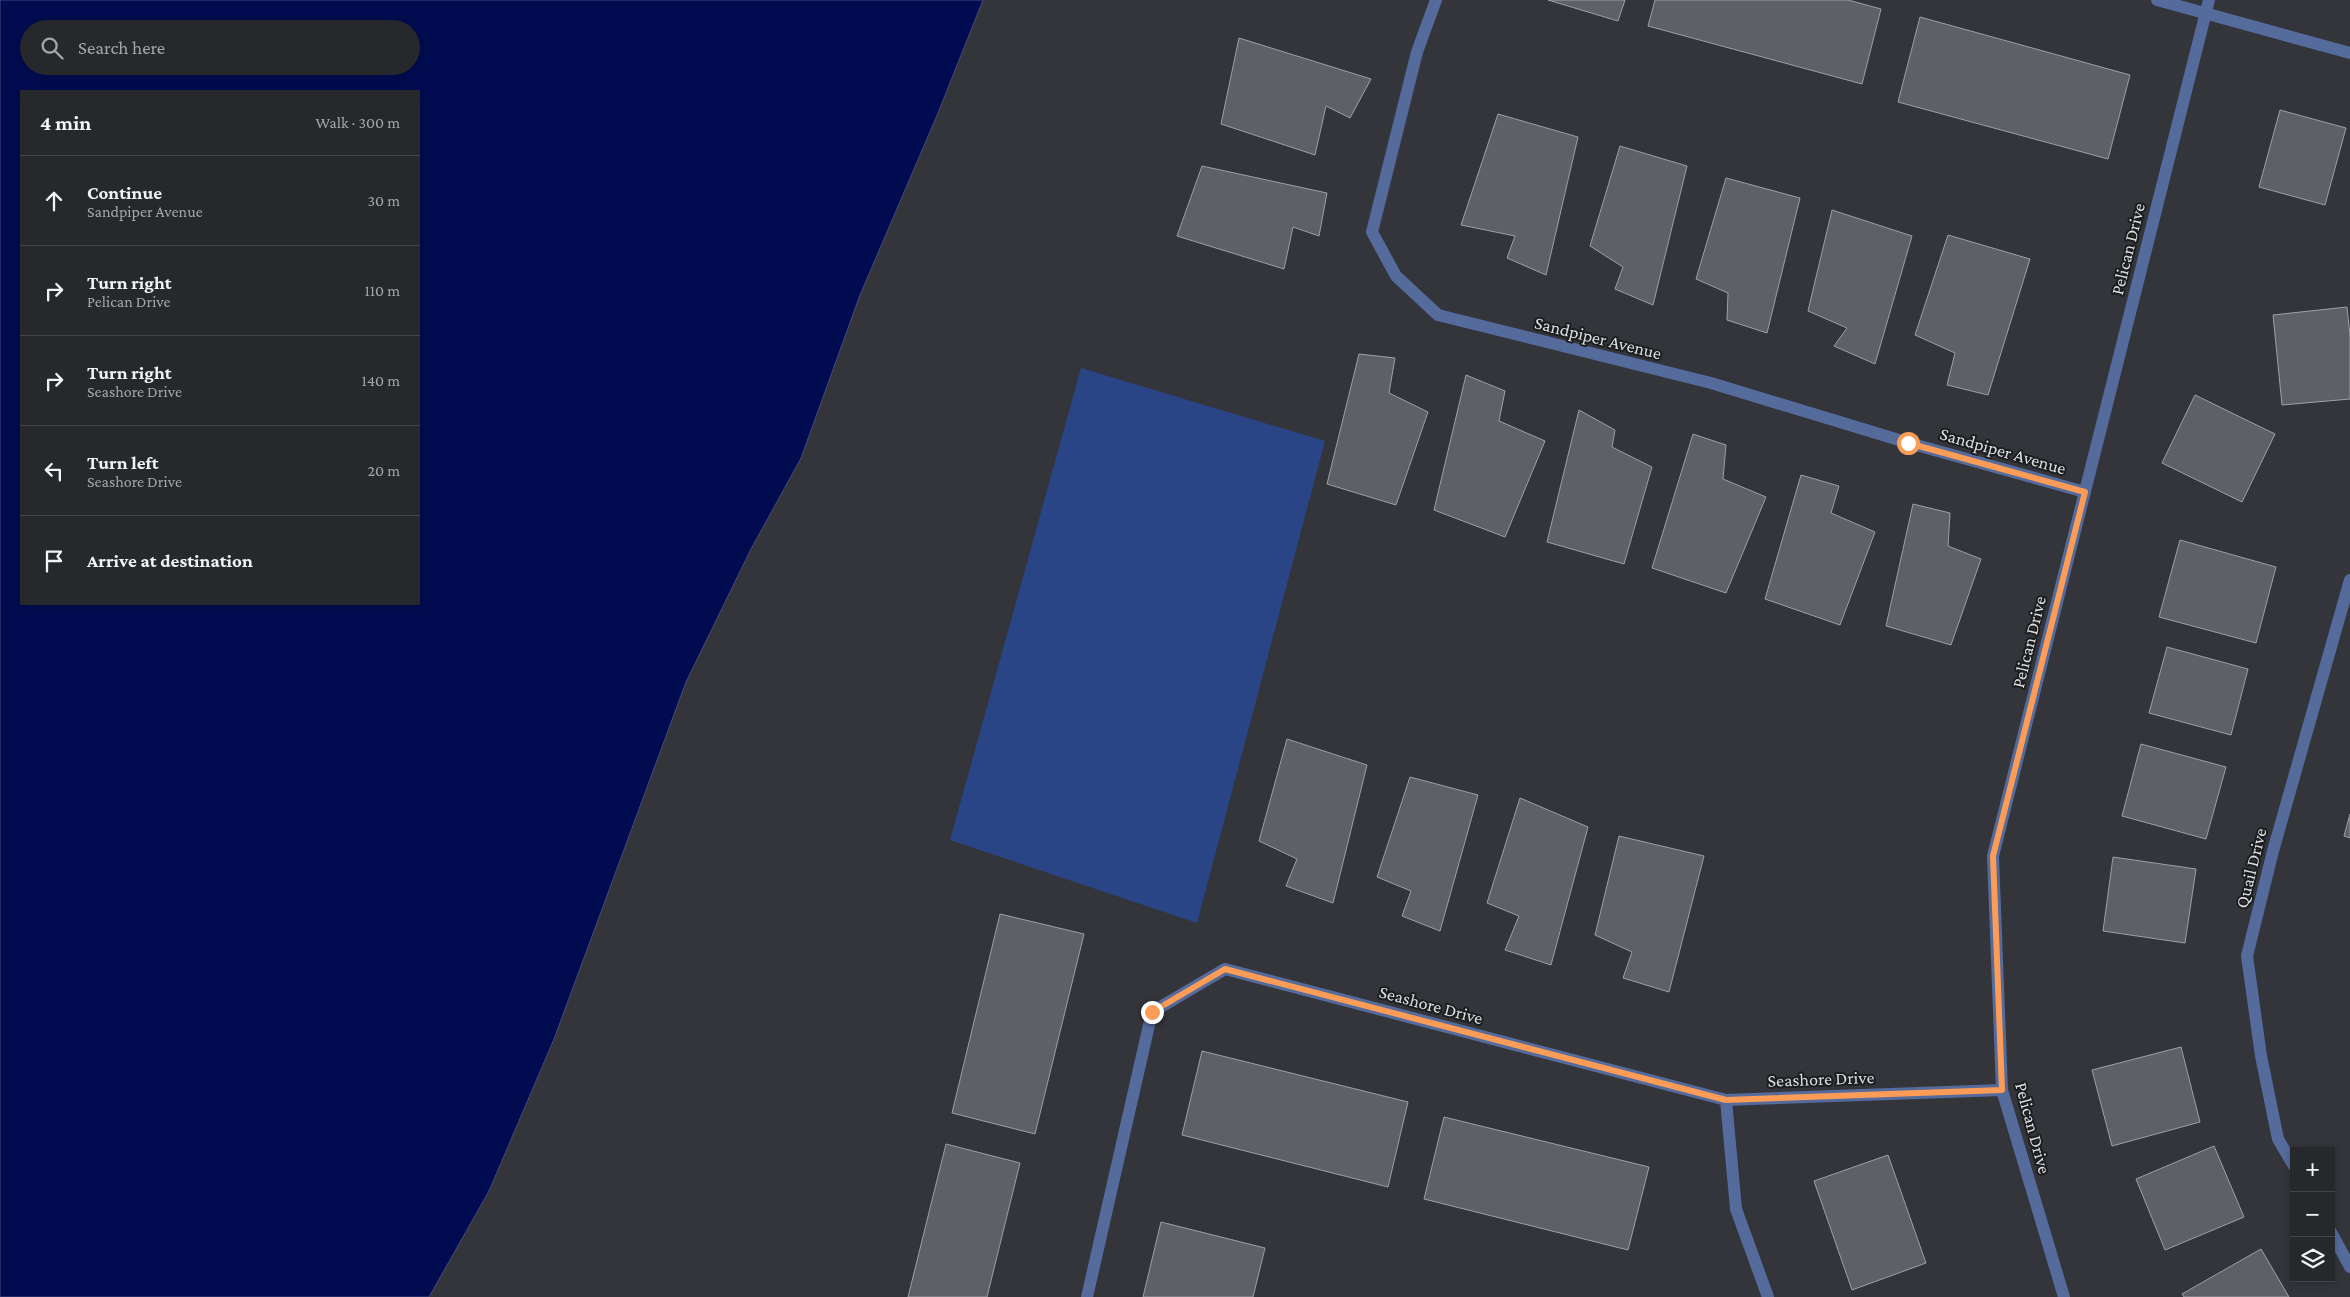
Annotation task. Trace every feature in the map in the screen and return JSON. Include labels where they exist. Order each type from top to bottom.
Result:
[{"type":"street","name":"Sandpiper Avenue","points":[[1436,0],[1417,52],[1372,232],[1396,276],[1438,316],[1711,383],[1908,443],[2085,492]]},
{"type":"street","points":[[2157,0],[2350,53]]},
{"type":"street","name":"Pelican Drive","points":[[2064,1297],[2002,1090],[1993,856],[2209,0]]},
{"type":"street","name":"Quail Drive","points":[[2290,1159],[2278,1138],[2261,1056],[2247,956],[2273,851],[2350,580]]},
{"type":"street","name":"Seashore Drive","points":[[1087,1297],[1152,1012],[1225,969],[1726,1100],[2002,1090]]},
{"type":"street","points":[[1726,1100],[1736,1209],[1768,1297]]},
{"type":"street","points":[[2334,1237],[2350,1267]]},
{"type":"shaded area","points":[[0,0],[983,0],[938,113],[860,295],[801,458],[751,549],[686,682],[554,1039],[489,1191],[429,1297],[0,1297]]},
{"type":"shaded area","points":[[1081,368],[1325,441],[1197,923],[950,840]]},
{"type":"building","points":[[1548,0],[1625,0],[1618,21]]},
{"type":"building","points":[[1655,0],[1848,0],[1881,9],[1862,84],[1648,26]]},
{"type":"building","points":[[1920,17],[2130,75],[2108,159],[1898,102]]},
{"type":"building","points":[[1239,38],[1371,79],[1350,118],[1326,106],[1315,155],[1221,124]]},
{"type":"building","points":[[2280,110],[2346,128],[2325,205],[2259,187]]},
{"type":"building","points":[[1498,114],[1578,137],[1546,275],[1507,258],[1515,236],[1461,225]]},
{"type":"building","points":[[1620,146],[1687,166],[1653,305],[1615,289],[1623,267],[1590,246]]},
{"type":"building","points":[[1202,166],[1327,193],[1319,236],[1293,227],[1284,269],[1177,236]]},
{"type":"building","points":[[1726,178],[1800,198],[1767,333],[1727,320],[1728,293],[1696,279]]},
{"type":"building","points":[[1832,210],[1912,236],[1875,364],[1834,346],[1847,328],[1808,311]]},
{"type":"building","points":[[1948,235],[2030,259],[1988,395],[1947,385],[1955,353],[1915,335]]},
{"type":"building","points":[[2347,307],[2350,335],[2350,399],[2282,405],[2273,315]]},
{"type":"building","points":[[1359,354],[1395,358],[1389,393],[1428,412],[1396,505],[1327,484]]},
{"type":"building","points":[[1466,375],[1505,391],[1499,421],[1545,441],[1505,537],[1434,510]]},
{"type":"building","points":[[2195,395],[2275,434],[2242,502],[2162,463]]},
{"type":"building","points":[[1579,410],[1615,430],[1612,447],[1652,467],[1624,564],[1547,542]]},
{"type":"building","points":[[1693,434],[1726,445],[1723,479],[1766,497],[1726,593],[1652,568]]},
{"type":"building","points":[[1801,475],[1839,486],[1831,513],[1875,532],[1840,625],[1765,599]]},
{"type":"building","points":[[1913,504],[1950,513],[1948,546],[1981,559],[1951,645],[1886,626]]},
{"type":"building","points":[[2180,540],[2276,567],[2256,643],[2159,617]]},
{"type":"building","points":[[2167,647],[2248,669],[2231,735],[2149,713]]},
{"type":"building","points":[[1287,739],[1367,765],[1333,903],[1286,886],[1297,859],[1259,841]]},
{"type":"building","points":[[2141,744],[2226,767],[2206,839],[2122,816]]},
{"type":"building","points":[[1410,777],[1478,795],[1440,931],[1402,916],[1411,891],[1377,877]]},
{"type":"building","points":[[1520,798],[1588,827],[1551,965],[1505,950],[1519,916],[1487,903]]},
{"type":"building","points":[[2350,814],[2350,838],[2344,836]]},
{"type":"building","points":[[1619,836],[1704,856],[1669,992],[1623,978],[1632,952],[1595,935]]},
{"type":"building","points":[[2113,857],[2196,869],[2185,943],[2103,931]]},
{"type":"building","points":[[1000,914],[1084,934],[1035,1134],[952,1113]]},
{"type":"building","points":[[2181,1047],[2200,1122],[2112,1146],[2092,1070]]},
{"type":"building","points":[[1202,1051],[1408,1102],[1388,1187],[1182,1135]]},
{"type":"building","points":[[1444,1117],[1649,1167],[1628,1250],[1424,1199]]},
{"type":"building","points":[[946,1144],[1020,1163],[987,1297],[908,1297]]},
{"type":"building","points":[[2214,1146],[2244,1217],[2165,1250],[2136,1179]]},
{"type":"building","points":[[1888,1155],[1926,1263],[1852,1290],[1814,1181]]},
{"type":"building","points":[[1161,1222],[1265,1248],[1253,1297],[1143,1297]]},
{"type":"building","points":[[2261,1249],[2289,1297],[2184,1297],[2182,1294]]},
{"type":"route","points":[[1152,1012],[1225,969],[1726,1100],[2002,1090],[1993,856],[2085,492],[1908,443]]}]
